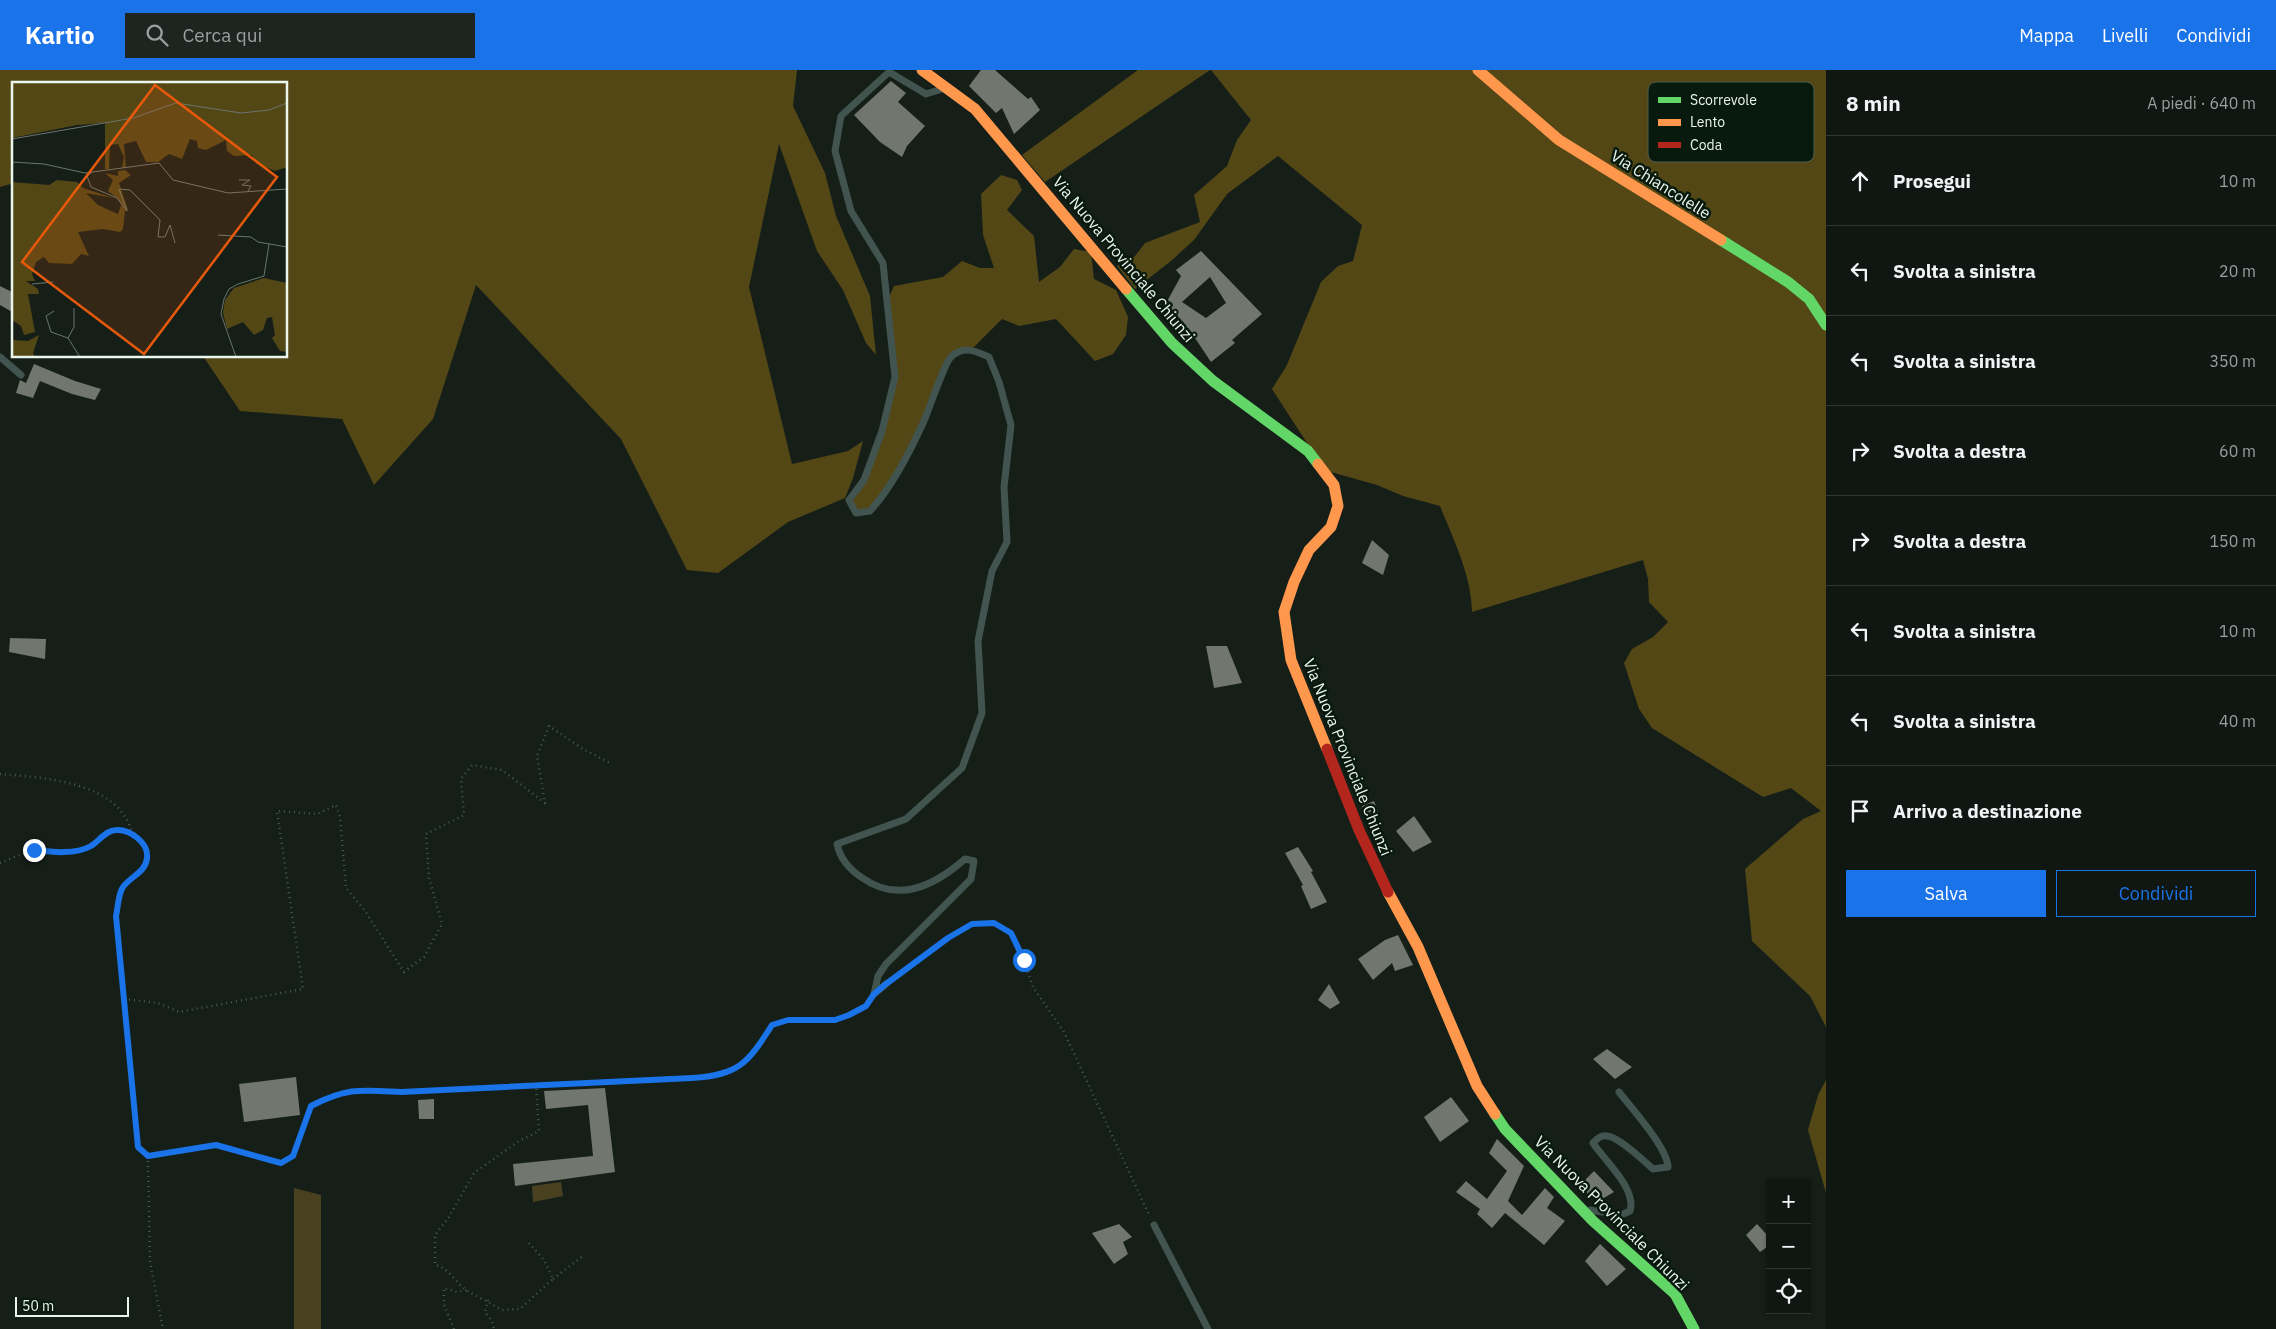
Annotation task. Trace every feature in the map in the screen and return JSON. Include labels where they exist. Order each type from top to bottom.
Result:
[{"type":"main road","name":"Via Nuova Provinciale Chiunzi","points":[[922,70],[976,109],[1172,343],[1213,381],[1308,451],[1334,485],[1338,506],[1331,527],[1309,550],[1294,582],[1284,612],[1290,660],[1359,830],[1392,902],[1418,947],[1477,1086],[1505,1129],[1580,1208],[1675,1294],[1694,1329]]},
{"type":"main road","name":"Via Chiancolelle","points":[[1478,70],[1559,140],[1788,282],[1809,299],[1826,325]]},
{"type":"lane","points":[[874,994],[878,976],[886,964],[971,879],[974,861],[965,859],[944,877],[904,892],[876,888],[857,874],[840,856],[837,844],[906,819],[962,768],[982,713],[978,641],[992,571],[1008,542],[1004,487],[1011,425],[999,382],[989,357],[972,349],[960,351],[949,358],[923,424],[884,496],[870,511],[856,513],[849,500],[864,480],[882,430],[895,377],[883,263],[851,211],[835,151],[841,116],[889,72],[926,94],[947,88]]},
{"type":"lane","points":[[0,357],[21,375]]},
{"type":"lane","points":[[874,994],[886,984]]},
{"type":"lane","points":[[1580,1208],[1620,1215],[1630,1211],[1632,1202],[1629,1191],[1593,1143],[1599,1137],[1607,1136],[1615,1140],[1653,1169],[1668,1167],[1668,1161],[1659,1145],[1619,1092]]},
{"type":"lane","points":[[1154,1225],[1208,1329]]},
{"type":"path","points":[[124,999],[158,1003],[179,1012],[303,989],[277,811],[317,814],[336,805],[340,817],[346,888],[366,911],[404,972],[424,957],[442,924],[429,878],[426,834],[464,814],[460,779],[472,765],[502,770],[545,803],[537,756],[549,726],[583,749],[612,764]]},
{"type":"path","points":[[0,774],[74,784],[97,794],[113,802],[131,827],[133,836]]},
{"type":"path","points":[[0,862],[34,850],[58,852],[90,847],[106,834],[116,830],[142,841],[148,856],[144,868],[123,887],[116,916],[138,1147],[148,1156],[150,1262],[163,1329]]},
{"type":"path","points":[[886,984],[948,938],[972,924],[994,923],[1011,933],[1024,960],[1033,987],[1064,1032],[1154,1225]]},
{"type":"path","points":[[148,1156],[216,1145],[281,1163],[293,1156],[311,1106],[328,1097],[353,1090],[401,1092],[699,1078],[724,1073],[742,1066],[752,1056],[772,1025],[788,1020],[835,1020],[866,1006],[874,994]]},
{"type":"path","points":[[536,1085],[539,1131],[519,1141],[474,1172],[449,1217],[435,1235],[435,1264],[442,1266],[467,1290],[488,1300],[501,1310],[520,1309],[553,1279],[583,1256]]},
{"type":"path","points":[[529,1243],[544,1260],[553,1279]]},
{"type":"path","points":[[454,1329],[444,1305],[444,1288],[457,1292],[467,1290]]},
{"type":"path","points":[[488,1300],[485,1312],[492,1321],[494,1329]]},
{"type":"shaded area","points":[[0,70],[797,70],[793,106],[825,173],[836,216],[870,296],[876,355],[866,343],[843,290],[817,251],[779,144],[749,287],[792,464],[848,451],[863,441],[853,478],[845,498],[788,522],[718,573],[687,570],[621,439],[476,285],[433,419],[374,485],[342,419],[240,411],[204,358],[288,358],[288,82],[12,82],[12,184],[0,187]]},
{"type":"shaded area","points":[[1138,70],[1210,70],[1045,182],[1022,155]]},
{"type":"shaded area","points":[[1211,70],[1826,70],[1826,1027],[1810,996],[1752,941],[1745,869],[1803,819],[1821,811],[1791,788],[1763,797],[1652,728],[1639,709],[1624,663],[1632,649],[1653,637],[1668,622],[1649,602],[1648,579],[1643,560],[1472,612],[1469,584],[1440,506],[1331,472],[1307,443],[1272,389],[1287,365],[1321,282],[1338,266],[1353,261],[1362,225],[1278,156],[1227,194],[1194,240],[1135,289],[1117,266],[1135,256],[1145,243],[1200,222],[1194,195],[1227,166],[1237,140],[1251,120]]},
{"type":"shaded area","points":[[1001,175],[1017,180],[1022,190],[1007,210],[1034,236],[1039,282],[1060,267],[1074,249],[1091,252],[1094,279],[1116,290],[1128,317],[1126,335],[1113,354],[1095,361],[1056,319],[1019,326],[1002,319],[972,349],[949,358],[942,378],[884,496],[870,511],[856,513],[849,500],[864,480],[895,377],[888,300],[894,286],[943,277],[962,261],[980,268],[994,268],[983,235],[981,194]]},
{"type":"shaded area","points":[[1826,1080],[1826,1193],[1808,1130],[1818,1095]]},
{"type":"shaded area","points":[[561,1182],[563,1196],[533,1202],[532,1186]]},
{"type":"shaded area","points":[[294,1188],[321,1195],[321,1329],[294,1329]]},
{"type":"building","points":[[981,70],[995,70],[1028,99],[1031,97],[1040,110],[1014,134],[1002,108],[996,113],[969,86]]},
{"type":"building","points":[[891,81],[906,93],[898,102],[925,126],[907,146],[902,157],[880,142],[854,115]]},
{"type":"building","points":[[1201,251],[1262,314],[1232,340],[1235,343],[1211,362],[1195,338],[1165,305],[1181,276],[1176,270]],"holes":[[[1210,277],[1226,303],[1206,318],[1182,302]]]},
{"type":"building","points":[[0,286],[12,292],[12,312],[0,305]]},
{"type":"building","points":[[34,364],[75,381],[101,389],[95,400],[72,394],[40,381],[33,398],[16,393],[20,380],[26,383]]},
{"type":"building","points":[[1372,540],[1389,555],[1383,575],[1362,563]]},
{"type":"building","points":[[10,638],[46,639],[45,659],[9,652]]},
{"type":"building","points":[[1206,646],[1227,646],[1242,683],[1214,688]]},
{"type":"building","points":[[1374,801],[1379,814],[1367,818],[1362,806]]},
{"type":"building","points":[[1414,816],[1432,842],[1413,852],[1396,831]]},
{"type":"building","points":[[1298,847],[1313,871],[1311,872],[1327,902],[1311,909],[1301,886],[1303,885],[1285,853]]},
{"type":"building","points":[[1398,935],[1413,965],[1395,971],[1392,963],[1373,980],[1358,959],[1385,940]]},
{"type":"building","points":[[1329,984],[1340,1003],[1330,1009],[1318,1000]]},
{"type":"building","points":[[1607,1049],[1632,1067],[1615,1079],[1593,1059]]},
{"type":"building","points":[[296,1077],[300,1115],[244,1122],[239,1084]]},
{"type":"building","points":[[605,1088],[615,1172],[515,1186],[513,1164],[593,1156],[588,1105],[546,1109],[544,1091]]},
{"type":"building","points":[[1451,1097],[1469,1121],[1440,1142],[1424,1117]]},
{"type":"building","points":[[434,1099],[434,1119],[419,1119],[418,1100]]},
{"type":"building","points":[[1497,1139],[1524,1166],[1508,1201],[1522,1215],[1545,1188],[1554,1197],[1547,1208],[1565,1221],[1544,1245],[1505,1213],[1492,1228],[1477,1214],[1480,1209],[1456,1192],[1466,1181],[1487,1199],[1507,1171],[1489,1153]]},
{"type":"building","points":[[1594,1171],[1614,1192],[1597,1202],[1579,1186]]},
{"type":"building","points":[[1119,1224],[1132,1237],[1123,1242],[1128,1254],[1114,1264],[1092,1233]]},
{"type":"building","points":[[1757,1224],[1766,1234],[1766,1248],[1760,1252],[1746,1235]]},
{"type":"building","points":[[1600,1244],[1626,1269],[1607,1286],[1585,1261]]},
{"type":"traffic: fast","points":[[1721,240],[1788,282],[1809,299],[1826,325]]},
{"type":"traffic: fast","points":[[1126,289],[1172,343],[1213,381],[1308,451],[1318,464]]},
{"type":"traffic: fast","points":[[1495,1114],[1505,1129],[1593,1221],[1675,1294],[1694,1329]]},
{"type":"traffic: slow","points":[[922,70],[975,109],[1126,289]]},
{"type":"traffic: slow","points":[[1478,70],[1559,140],[1721,240]]},
{"type":"traffic: slow","points":[[1318,464],[1334,485],[1338,506],[1331,527],[1309,550],[1294,582],[1284,612],[1291,660],[1327,749]]},
{"type":"traffic: slow","points":[[1388,892],[1418,947],[1477,1086],[1495,1114]]},
{"type":"traffic: jam","points":[[1327,749],[1359,830],[1388,892]]},
{"type":"route","points":[[34,850],[58,852],[90,847],[106,834],[116,830],[127,832],[142,841],[148,856],[144,868],[123,887],[116,916],[138,1147],[148,1156],[216,1145],[281,1163],[293,1156],[301,1129],[311,1106],[328,1097],[353,1090],[401,1092],[692,1078],[724,1073],[742,1066],[752,1056],[772,1025],[788,1020],[835,1020],[849,1015],[866,1006],[874,994],[886,984],[905,972],[948,938],[972,924],[994,923],[1011,933],[1015,945],[1024,960]]}]
